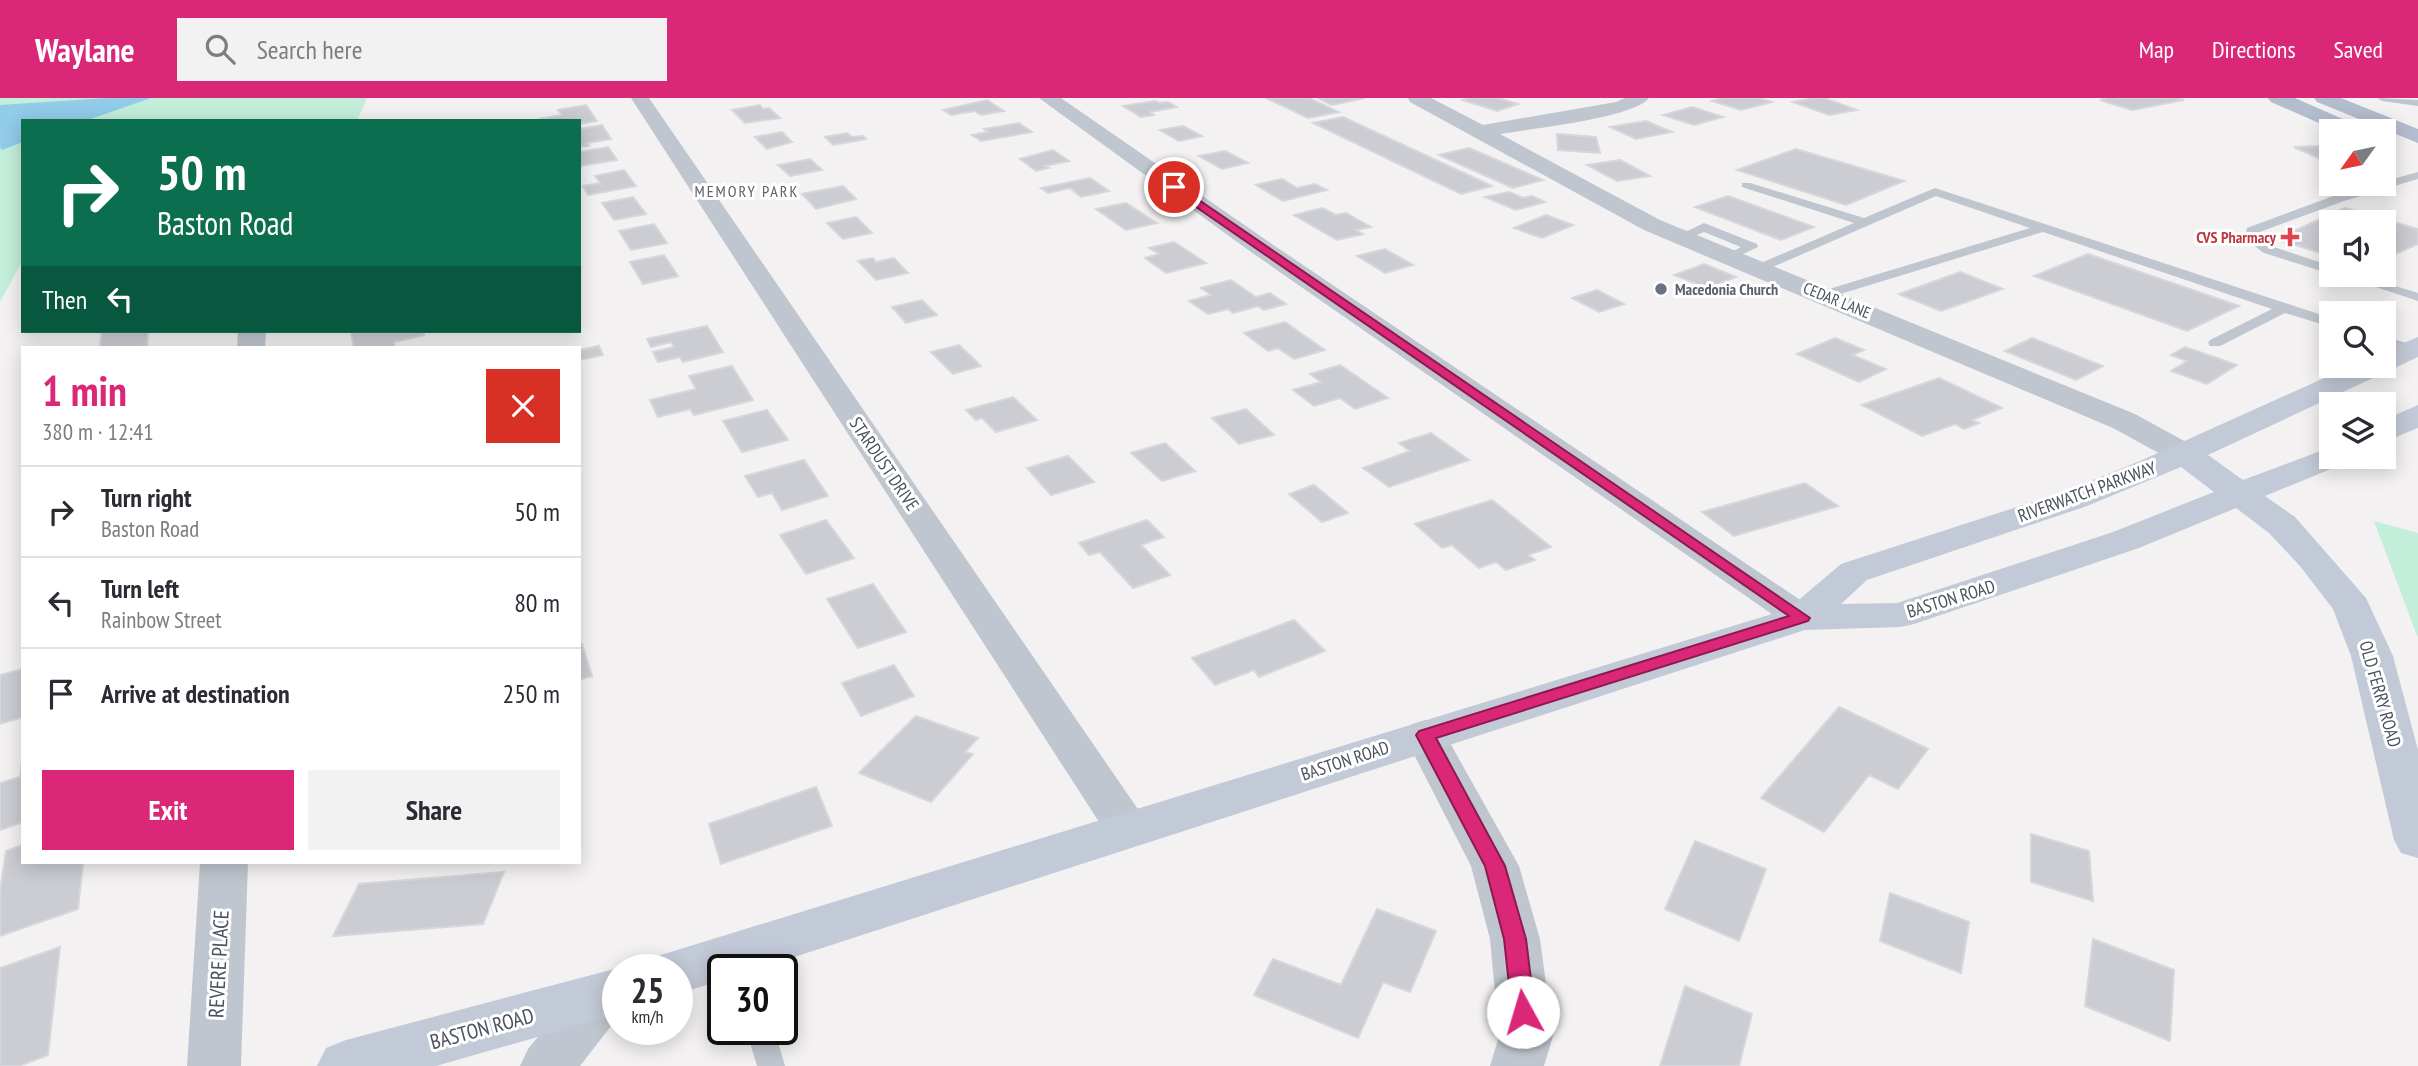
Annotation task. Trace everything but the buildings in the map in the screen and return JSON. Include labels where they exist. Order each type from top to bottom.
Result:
[{"type":"main road","points":[[2278,98],[2327,119]]},
{"type":"main road","points":[[2324,98],[2418,136]]},
{"type":"main road","points":[[2396,149],[2418,159]]},
{"type":"main road","name":"RIVERWATCH PARKWAY","points":[[1802,618],[1854,572],[2075,499],[2186,455],[2350,378]]},
{"type":"main road","points":[[2396,426],[2418,415]]},
{"type":"main road","name":"OLD FERRY ROAD","points":[[2186,455],[2282,525],[2314,558],[2352,607],[2372,656],[2418,840]]},
{"type":"main road","name":"BASTON ROAD","points":[[761,954],[1128,830],[1802,618],[1900,615],[2126,540],[2319,462]]},
{"type":"main road","name":"BASTON ROAD","points":[[346,1066],[602,995]]},
{"type":"street","name":"STARDUST DRIVE","points":[[640,98],[1128,830]]},
{"type":"street","points":[[1048,98],[1260,247],[1802,618]]},
{"type":"street","name":"CEDAR LANE","points":[[1418,98],[1619,209],[2124,421],[2186,455]]},
{"type":"street","points":[[1479,132],[1621,107],[1640,98]]},
{"type":"street","points":[[1425,735],[1495,866],[1515,939],[1526,1036],[1517,1066]]},
{"type":"street","name":"REVERE PLACE","points":[[214,1066],[224,864]]},
{"type":"street","points":[[547,1066],[602,1003]]},
{"type":"lane","points":[[2382,98],[2418,103]]},
{"type":"lane","points":[[2319,266],[2269,250],[2251,239],[2251,231],[2340,198],[2418,175]]},
{"type":"lane","points":[[1746,185],[1866,223]]},
{"type":"lane","points":[[1759,269],[1935,192],[2319,319]]},
{"type":"lane","points":[[1824,295],[2042,228]]},
{"type":"lane","points":[[2386,287],[2418,297]]},
{"type":"lane","points":[[2215,343],[2284,308]]},
{"type":"lane","points":[[765,1045],[771,1066]]},
{"type":"green space","points":[[0,98],[367,98],[358,119],[21,119],[21,264],[0,302]]},
{"type":"green space","points":[[2374,521],[2418,533],[2418,638]]},
{"type":"water","points":[[151,98],[91,119],[21,119],[21,143],[2,150],[0,105]]},
{"type":"place","name":"CVS Pharmacy","points":[[2290,237]]},
{"type":"place","name":"Macedonia Church","points":[[1661,289]]},
{"type":"district","name":"MEMORY PARK","points":[[747,191]]},
{"type":"route","points":[[1174,187],[1802,618],[1425,735],[1495,866],[1515,939],[1523,1012]]}]
